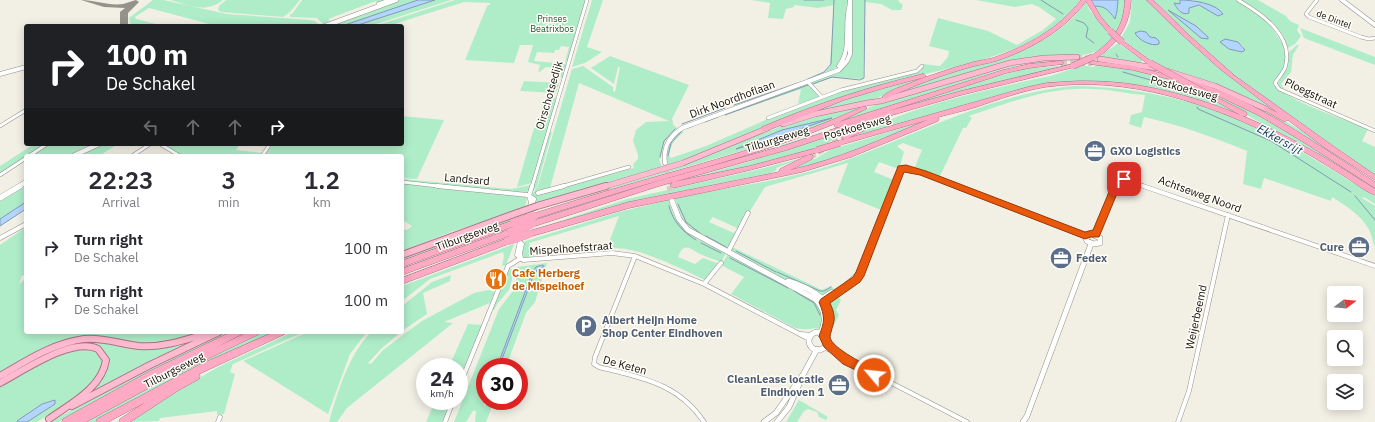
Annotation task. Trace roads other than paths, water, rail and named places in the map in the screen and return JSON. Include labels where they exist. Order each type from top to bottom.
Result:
[{"type":"highway","points":[[764,129],[859,93],[1001,57],[1034,42],[1049,33],[1068,18],[1084,0]]},
{"type":"highway","points":[[1088,0],[1110,31],[1150,63],[1291,142]]},
{"type":"highway","name":"Tilburgseweg","points":[[404,271],[532,224],[635,192],[754,158],[887,114],[1092,60],[1109,45],[1120,32],[1126,19],[1128,0]]},
{"type":"highway","points":[[1150,0],[1179,30],[1210,58],[1248,88],[1330,147]]},
{"type":"highway","name":"Postkoetsweg","points":[[764,129],[815,114],[865,105],[883,99],[915,92],[1005,64],[1044,58],[1076,57]]},
{"type":"highway","name":"Postkoetsweg","points":[[1100,59],[1150,66],[1221,88],[1266,109],[1330,147],[1375,178]]},
{"type":"highway","name":"Postkoetsweg","points":[[1092,60],[1170,77],[1230,98],[1276,121],[1375,185]]},
{"type":"highway","name":"Postkoetsweg","points":[[782,143],[1005,71],[1029,66],[1061,63]]},
{"type":"highway","points":[[883,99],[918,82],[966,66]]},
{"type":"highway","name":"Postkoetsweg","points":[[635,192],[750,168],[1023,90],[1044,86],[1084,83],[1125,85],[1163,92],[1205,103],[1241,117],[1291,142],[1375,192]]},
{"type":"highway","points":[[844,137],[860,128],[922,104]]},
{"type":"highway","name":"Tilburgseweg","points":[[404,263],[534,216],[782,143],[840,120],[865,105]]},
{"type":"highway","name":"Postkoetsweg","points":[[763,178],[802,170],[849,155],[969,106]]},
{"type":"highway","name":"Tilburgseweg","points":[[404,254],[537,206],[683,163],[710,153],[764,129]]},
{"type":"highway","points":[[763,178],[784,170],[810,157]]},
{"type":"highway","name":"Tilburgseweg","points":[[404,280],[508,241],[629,205],[763,178]]},
{"type":"highway","points":[[0,376],[54,348],[76,340],[97,338],[134,345],[153,346],[179,342],[205,334]]},
{"type":"highway","name":"Tilburgseweg","points":[[46,421],[143,368],[215,334]]},
{"type":"highway","name":"Tilburgseweg","points":[[66,422],[146,378],[234,334]]},
{"type":"highway","name":"Tilburgseweg","points":[[78,422],[155,380],[252,334]]},
{"type":"highway","name":"Tilburgseweg","points":[[100,422],[159,390],[236,352],[277,334]]},
{"type":"highway","points":[[0,383],[67,349],[86,346],[99,350],[104,357],[105,365],[96,382],[87,392],[46,421]]},
{"type":"highway","points":[[123,422],[176,387],[236,352]]},
{"type":"main road","points":[[330,24],[396,0]]},
{"type":"main road","points":[[72,154],[88,146]]},
{"type":"main road","points":[[77,154],[95,146]]},
{"type":"main road","points":[[0,198],[24,183]]},
{"type":"street","points":[[378,4],[389,0]]},
{"type":"street","name":"Oirschotsedijk","points":[[520,258],[518,257],[517,253],[531,202],[529,196],[587,0]]},
{"type":"street","name":"Ploegstraat","points":[[1238,0],[1267,21],[1283,42],[1287,52],[1287,61],[1283,72],[1275,83],[1279,90],[1375,131]]},
{"type":"street","name":"de Dintel","points":[[1317,0],[1306,14],[1309,17],[1361,37],[1369,39],[1375,38]]},
{"type":"street","points":[[1342,0],[1375,25]]},
{"type":"street","name":"Dirk Noordhoflaan","points":[[665,163],[664,151],[668,142],[682,128],[694,122],[829,75],[844,66],[850,54],[850,2]]},
{"type":"street","points":[[768,118],[821,96],[874,80],[917,70],[922,66]]},
{"type":"street","points":[[0,74],[24,68]]},
{"type":"street","points":[[808,82],[821,96]]},
{"type":"street","points":[[0,126],[24,111]]},
{"type":"street","points":[[32,154],[44,146]]},
{"type":"street","points":[[135,154],[147,146]]},
{"type":"street","points":[[163,146],[177,154]]},
{"type":"street","points":[[0,175],[24,159]]},
{"type":"street","points":[[538,193],[629,168]]},
{"type":"street","points":[[672,201],[679,219],[688,230],[822,301],[835,296],[837,292],[856,280],[898,174],[903,168],[922,173],[1085,236],[1087,241],[1091,244],[1096,245],[1101,242],[1100,238],[1096,234],[1090,233],[1085,236]]},
{"type":"street","name":"Achtseweg Noord","points":[[1096,234],[1117,182],[1124,179],[1228,214],[1330,251],[1335,255],[1340,255],[1375,266]]},
{"type":"street","name":"Landsard","points":[[404,182],[529,196]]},
{"type":"street","points":[[728,252],[748,213]]},
{"type":"street","name":"Weijerbeemd","points":[[1178,422],[1189,391],[1228,214]]},
{"type":"street","points":[[0,238],[24,225]]},
{"type":"street","points":[[1023,422],[1027,416],[1091,244]]},
{"type":"street","name":"Mispelhoefstraat","points":[[468,365],[508,266],[520,258],[526,260],[612,253],[635,256],[704,284],[800,334],[810,337]]},
{"type":"street","name":"De Keten","points":[[635,256],[594,364],[596,366],[658,383],[697,409],[704,422]]},
{"type":"street","points":[[704,284],[721,263]]},
{"type":"street","points":[[822,301],[825,319],[822,335],[826,346],[854,364],[967,422]]},
{"type":"street","points":[[815,348],[809,343],[810,337],[815,333],[822,335]]},
{"type":"street","points":[[815,348],[826,346]]},
{"type":"street","points":[[777,422],[790,406],[815,348]]},
{"type":"street","points":[[764,422],[778,410],[796,382],[802,376]]},
{"type":"street","points":[[445,422],[450,410]]},
{"type":"street","points":[[218,422],[220,417]]},
{"type":"water","points":[[418,0],[435,0],[361,24],[348,24]]},
{"type":"water","points":[[1091,0],[1118,0],[1115,19],[1105,8],[1098,6],[1090,7]]},
{"type":"water","points":[[1180,0],[1209,5],[1220,10],[1223,14],[1218,16],[1199,5],[1189,8],[1189,13],[1184,14],[1178,10],[1174,3],[1180,4]]},
{"type":"water","points":[[1168,10],[1196,26],[1208,37],[1208,39],[1201,38]]},
{"type":"water","points":[[1140,31],[1146,32],[1150,37],[1156,38],[1159,41],[1159,44],[1153,45],[1142,40],[1135,33]]},
{"type":"water","points":[[1225,39],[1238,42],[1245,50],[1242,52],[1229,49],[1220,42]]},
{"type":"water","points":[[832,118],[774,138],[736,149],[782,130]]},
{"type":"water","points":[[24,203],[24,210],[0,226],[0,219]]},
{"type":"water","points":[[543,265],[544,267],[537,270],[532,279],[502,358],[500,358],[533,271],[536,267]]},
{"type":"water","points":[[55,400],[55,404],[27,422],[17,421],[42,404]]},
{"type":"waterway","name":"Ekkersrijt","points":[[804,0],[824,0]]},
{"type":"waterway","points":[[808,79],[824,72],[831,64],[834,0]]},
{"type":"waterway","points":[[813,84],[832,77],[860,80],[864,78],[865,0]]},
{"type":"waterway","name":"Ekkersrijt","points":[[1041,0],[1063,14]]},
{"type":"waterway","name":"Ekkersrijt","points":[[1076,20],[1084,23],[1088,28],[1086,37],[1094,43]]},
{"type":"waterway","name":"Ekkersrijt","points":[[1123,72],[1188,91],[1192,94]]},
{"type":"waterway","points":[[734,105],[804,81]]},
{"type":"waterway","points":[[725,115],[808,85]]},
{"type":"waterway","name":"Ekkersrijt","points":[[1197,107],[1198,109],[1271,141],[1351,192]]},
{"type":"waterway","points":[[682,124],[725,108]]},
{"type":"waterway","points":[[705,122],[718,117]]},
{"type":"waterway","points":[[688,128],[693,126]]},
{"type":"waterway","points":[[660,157],[664,141],[675,129]]},
{"type":"waterway","points":[[668,156],[671,143],[681,132]]},
{"type":"waterway","name":"Ekkersrijt","points":[[1355,196],[1375,220]]},
{"type":"waterway","points":[[678,204],[686,222],[701,234]]},
{"type":"waterway","points":[[669,206],[673,217],[679,226],[696,240]]},
{"type":"waterway","points":[[706,236],[726,247]]},
{"type":"waterway","points":[[701,243],[721,253]]},
{"type":"waterway","points":[[736,251],[776,272]]},
{"type":"waterway","points":[[730,258],[788,288]]},
{"type":"waterway","points":[[777,272],[820,291],[824,291],[831,287]]},
{"type":"waterway","points":[[794,291],[814,303],[820,315]]},
{"type":"tunnel","points":[[1077,57],[1100,59]]},
{"type":"tunnel","points":[[1061,63],[1092,63]]},
{"type":"tunnel","points":[[810,157],[844,137]]},
{"type":"tunnel","points":[[665,163],[670,187]]},
{"type":"tunnel","points":[[669,186],[672,199]]},
{"type":"place","name":"GXO Logistics","points":[[1095,151]]},
{"type":"place","name":"Cure","points":[[1359,247]]},
{"type":"place","name":"Fedex","points":[[1061,258]]},
{"type":"place","name":"Cafe Herberg de Mispelhoef","points":[[496,279]]},
{"type":"place","name":"Albert Heijn Home Shop Center Eindhoven","points":[[586,326]]},
{"type":"place","name":"CleanLease locatie Eindhoven 1","points":[[839,385]]},
{"type":"park label","name":"Prinses Beatrixbos","points":[[552,24]]}]
